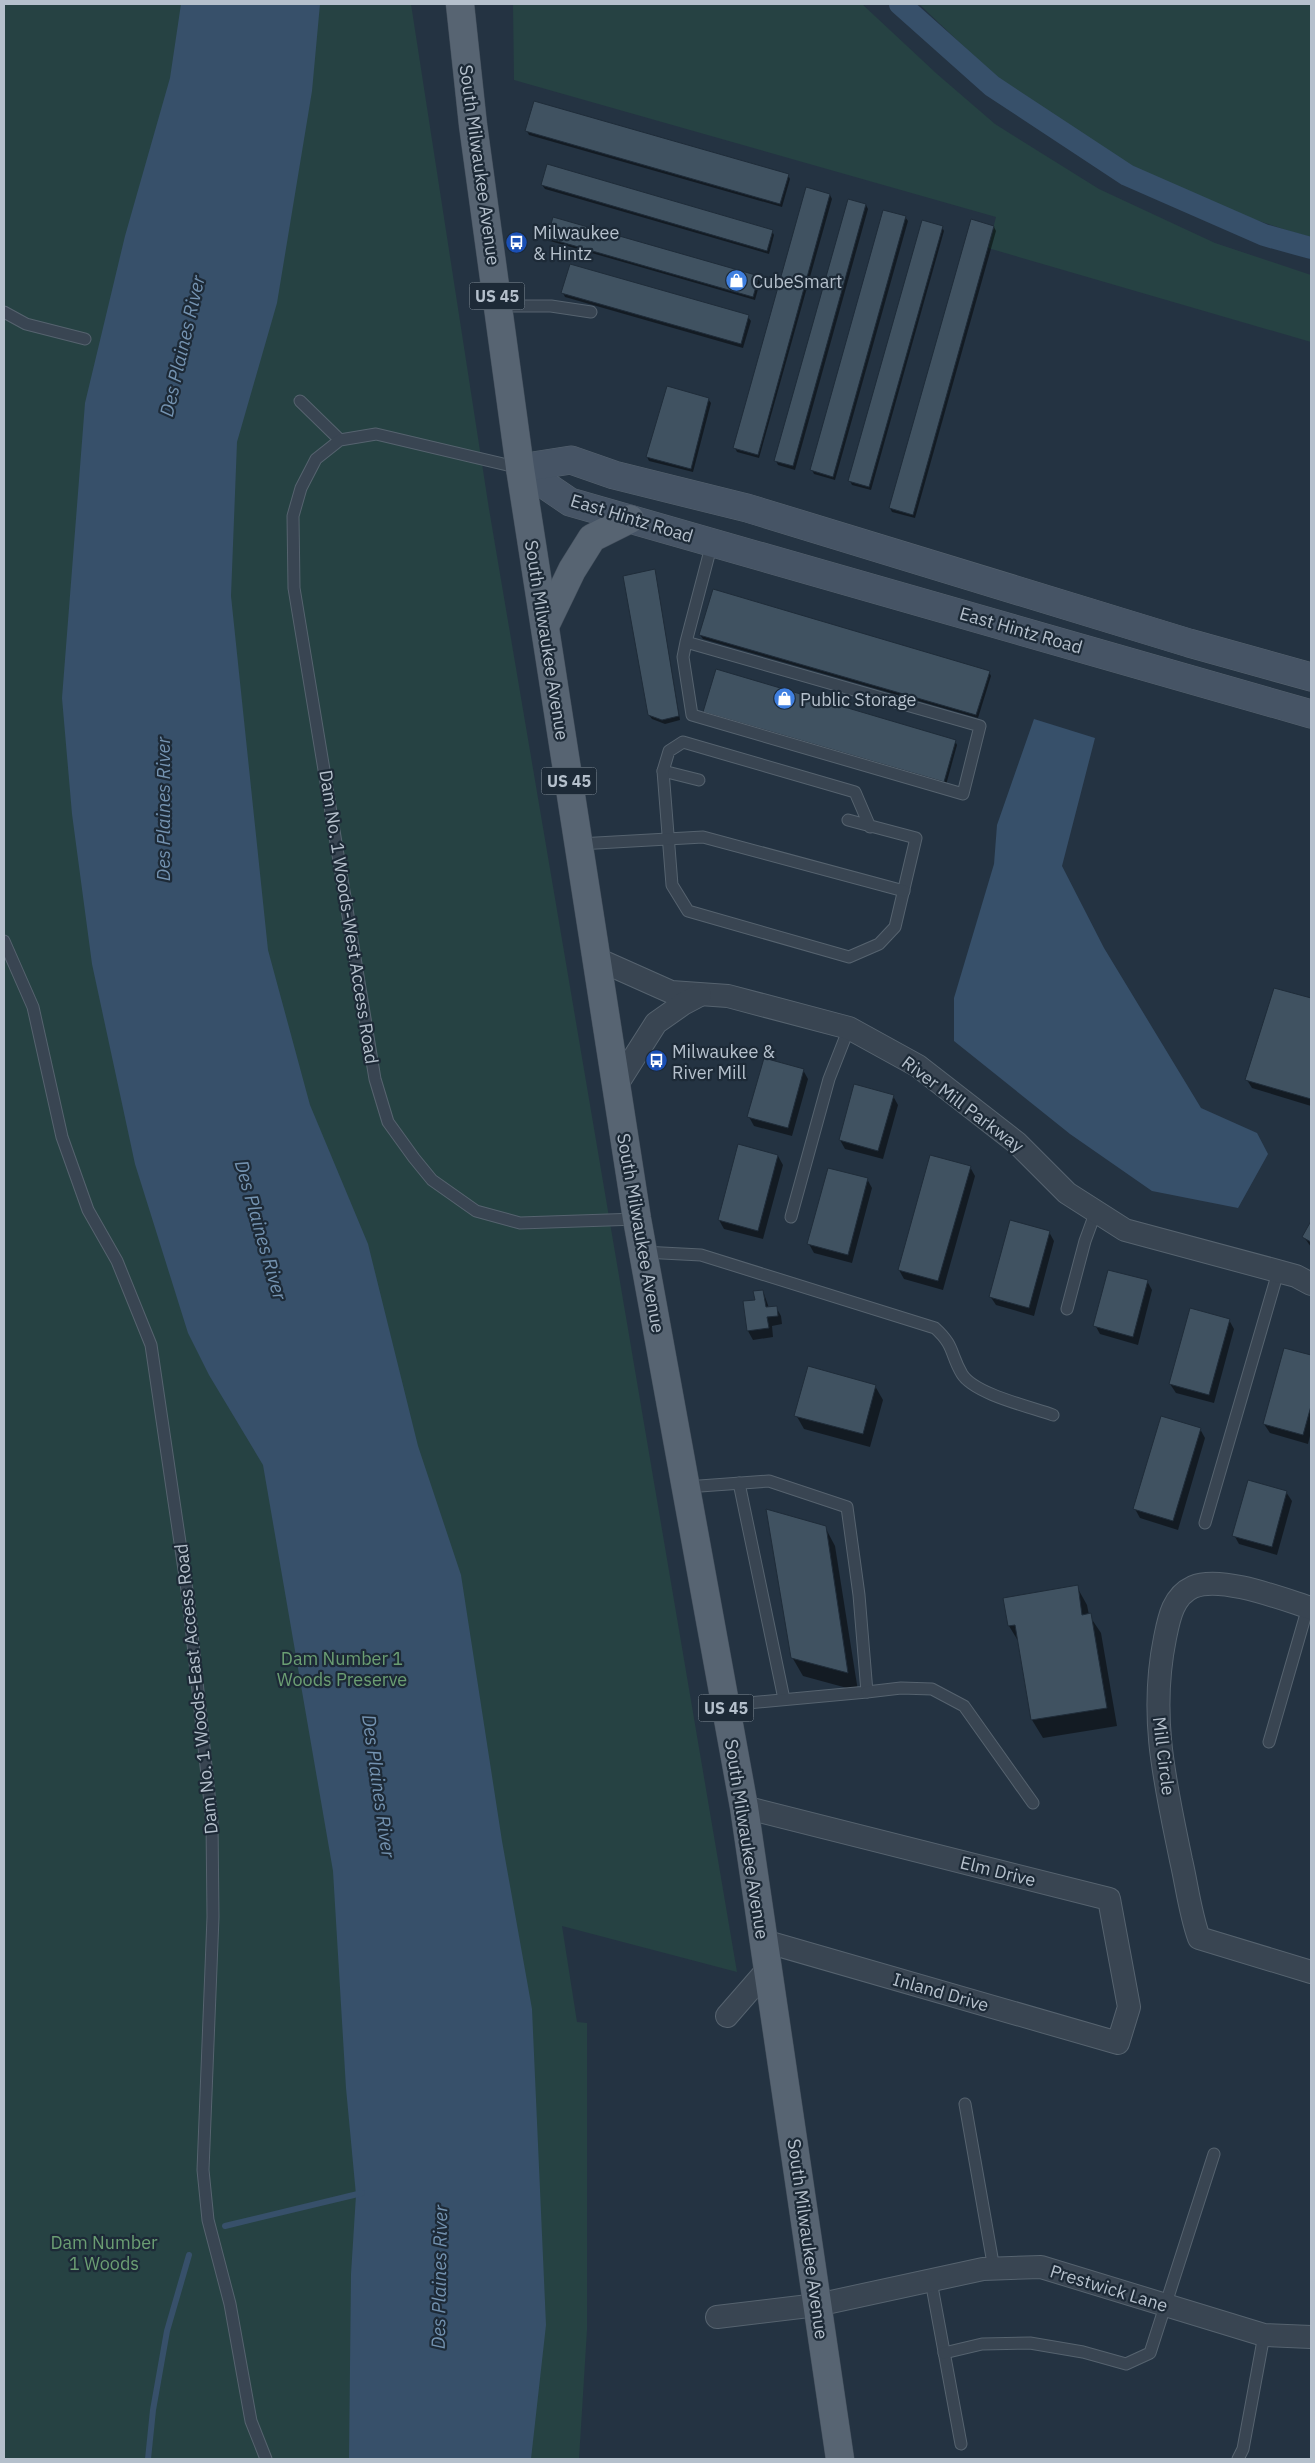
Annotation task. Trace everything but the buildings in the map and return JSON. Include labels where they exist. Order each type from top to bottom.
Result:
[{"type":"main road","name":"South Milwaukee Avenue","points":[[460,4],[473,125],[520,468],[637,1219],[744,1807],[840,2459]]},
{"type":"main road","name":"East Hintz Road","points":[[520,468],[571,460],[614,475],[747,508],[1170,637],[1311,677]]},
{"type":"main road","name":"East Hintz Road","points":[[520,468],[570,502],[1311,714]]},
{"type":"main road","points":[[545,626],[572,570],[592,538],[630,519]]},
{"type":"street","name":"River Mill Parkway","points":[[597,959],[671,992],[728,996],[849,1028],[918,1066],[1017,1143],[1067,1193],[1125,1230],[1278,1272],[1311,1284]]},
{"type":"street","points":[[616,1086],[656,1022],[700,995]]},
{"type":"street","name":"Mill Circle","points":[[1310,1607],[1229,1585],[1205,1584],[1192,1588],[1177,1600],[1168,1621],[1160,1662],[1157,1698],[1161,1761],[1199,1938],[1311,1972]]},
{"type":"street","name":"Elm Drive","points":[[744,1807],[1109,1899],[1129,2007],[1118,2043]]},
{"type":"street","name":"Inland Drive","points":[[764,1941],[1118,2043]]},
{"type":"street","points":[[727,2016],[768,1969]]},
{"type":"street","name":"Prestwick Lane","points":[[717,2317],[818,2306],[994,2269],[1041,2267],[1264,2335],[1311,2338]]},
{"type":"lane","points":[[499,306],[551,306],[591,312]]},
{"type":"lane","points":[[4,312],[26,324],[85,339]]},
{"type":"lane","points":[[300,401],[340,440]]},
{"type":"lane","name":"Dam No. 1 Woods-West Access Road","points":[[520,468],[376,434],[340,440],[316,459],[301,488],[293,516],[294,588],[376,1079],[388,1122],[432,1180],[476,1210],[520,1223],[637,1219]]},
{"type":"lane","points":[[686,642],[980,726],[963,794],[692,715],[683,657],[686,642],[712,542]]},
{"type":"lane","points":[[848,820],[870,827],[916,838],[895,926],[879,944],[849,956],[688,911],[672,884],[663,771],[669,751],[683,742],[855,792],[870,827]]},
{"type":"lane","points":[[663,771],[700,780]]},
{"type":"lane","points":[[579,844],[703,837],[904,891]]},
{"type":"lane","name":"Dam No. 1 Woods-East Access Road","points":[[4,941],[33,1007],[62,1137],[85,1201],[117,1261],[152,1345],[188,1597],[212,1822],[213,1917],[203,2170],[208,2220],[230,2304],[251,2421],[266,2459]]},
{"type":"lane","points":[[791,1217],[829,1079],[849,1028]]},
{"type":"lane","points":[[1067,1309],[1085,1241],[1096,1211]]},
{"type":"lane","points":[[643,1252],[701,1255],[935,1328],[948,1340],[963,1376],[978,1389],[1053,1415]]},
{"type":"lane","points":[[1205,1523],[1278,1272]]},
{"type":"lane","points":[[686,1488],[768,1481],[847,1507],[859,1595],[867,1692]]},
{"type":"lane","points":[[739,1483],[784,1699]]},
{"type":"lane","points":[[1269,1742],[1310,1607]]},
{"type":"lane","points":[[725,1705],[901,1688],[932,1688],[964,1706],[1033,1804]]},
{"type":"lane","points":[[965,2104],[994,2269]]},
{"type":"lane","points":[[944,2353],[982,2344],[1030,2343],[1084,2352],[1126,2364],[1150,2353],[1214,2154]]},
{"type":"lane","points":[[931,2281],[961,2444]]},
{"type":"lane","points":[[1238,2459],[1243,2449],[1264,2335]]},
{"type":"green space","name":"Dam Number 1 Woods Preserve","points":[[4,4],[411,4],[489,509],[737,1972],[562,1926],[577,2022],[587,2023],[587,2330],[579,2459],[4,2459]]},
{"type":"green space","points":[[513,4],[862,4],[937,74],[995,124],[1099,189],[1215,243],[1311,275],[1311,342],[988,248],[996,217],[514,80]]},
{"type":"green space","points":[[919,4],[1311,4],[1311,237],[1238,214],[1201,199],[1166,184],[1096,148],[1017,93],[974,56]]},
{"type":"water","name":"Des Plaines River","points":[[181,4],[320,4],[312,91],[277,303],[237,442],[231,596],[268,950],[310,1105],[368,1244],[418,1446],[461,1575],[502,1841],[532,2009],[546,2325],[531,2459],[349,2459],[351,2274],[356,2195],[346,2088],[333,1871],[263,1465],[209,1375],[188,1333],[135,1164],[92,964],[72,814],[62,698],[85,403],[125,236],[170,78]]},
{"type":"water","points":[[1034,719],[1095,738],[1062,866],[1104,948],[1201,1108],[1257,1133],[1268,1154],[1238,1208],[1152,1191],[1070,1134],[954,1041],[954,998],[994,864],[997,825]]},
{"type":"waterway","points":[[900,4],[992,86],[1127,175],[1264,235],[1311,248]]},
{"type":"waterway","points":[[225,2226],[362,2193]]},
{"type":"waterway","points":[[148,2459],[153,2410],[167,2331],[189,2255]]},
{"type":"place","name":"Milwaukee & Hintz","points":[[517,242]]},
{"type":"place","name":"CubeSmart","points":[[736,281]]},
{"type":"place","name":"Public Storage","points":[[784,699]]},
{"type":"place","name":"Milwaukee & River Mill","points":[[656,1061]]},
{"type":"park label","name":"Dam Number 1 Woods","points":[[104,2252]]}]
